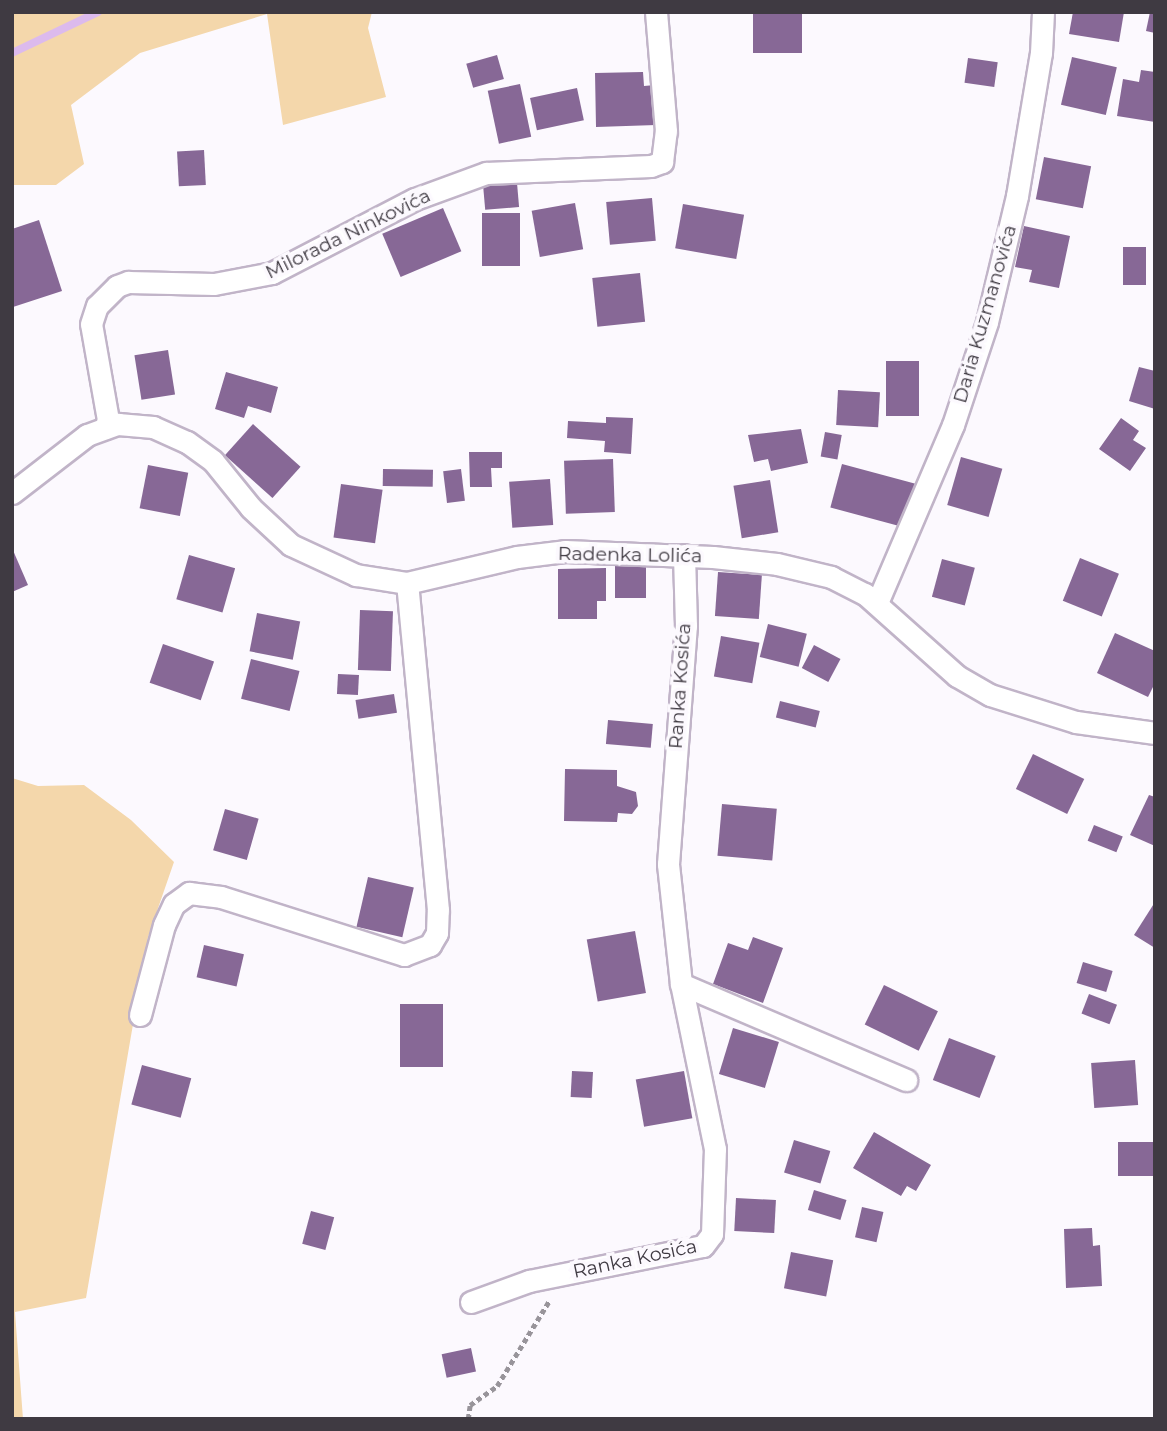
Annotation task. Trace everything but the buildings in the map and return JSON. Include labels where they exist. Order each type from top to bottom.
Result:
[{"type":"street","name":"Milorada Ninkovića","points":[[104,428],[107,410],[91,324],[97,306],[117,286],[128,282],[214,285],[272,273],[403,205],[486,173],[651,166],[662,162],[666,131],[656,12]]},
{"type":"street","name":"Daria Kuzmanovića","points":[[877,603],[953,425],[988,322],[1017,196],[1043,12]]},
{"type":"street","name":"Radenka Lolića","points":[[12,493],[87,435],[104,428],[141,425],[172,434],[213,461],[251,508],[291,545],[356,575],[407,583],[486,563],[565,551],[684,555],[813,571],[849,585],[877,603],[957,676],[982,692],[1076,722],[1155,733]]},
{"type":"street","name":"Ranka Kosića","points":[[471,1302],[562,1275],[667,1256],[709,1241],[715,1215],[715,1149],[681,984],[668,864],[687,626],[684,555]]},
{"type":"street","points":[[140,1015],[164,925],[174,904],[189,893],[221,897],[404,955],[430,945],[437,933],[438,910],[407,583]]},
{"type":"street","points":[[681,984],[906,1080]]},
{"type":"path","points":[[468,1419],[470,1405],[497,1386],[562,1275]]},
{"type":"shaded area","points":[[12,12],[372,12],[368,28],[386,97],[283,125],[267,14],[140,53],[71,105],[84,164],[56,185],[12,185]]},
{"type":"shaded area","points":[[12,778],[38,786],[84,785],[131,820],[174,862],[148,937],[86,1298],[15,1312],[23,1419],[12,1419]]},
{"type":"waterway","points":[[12,53],[98,12]]}]
